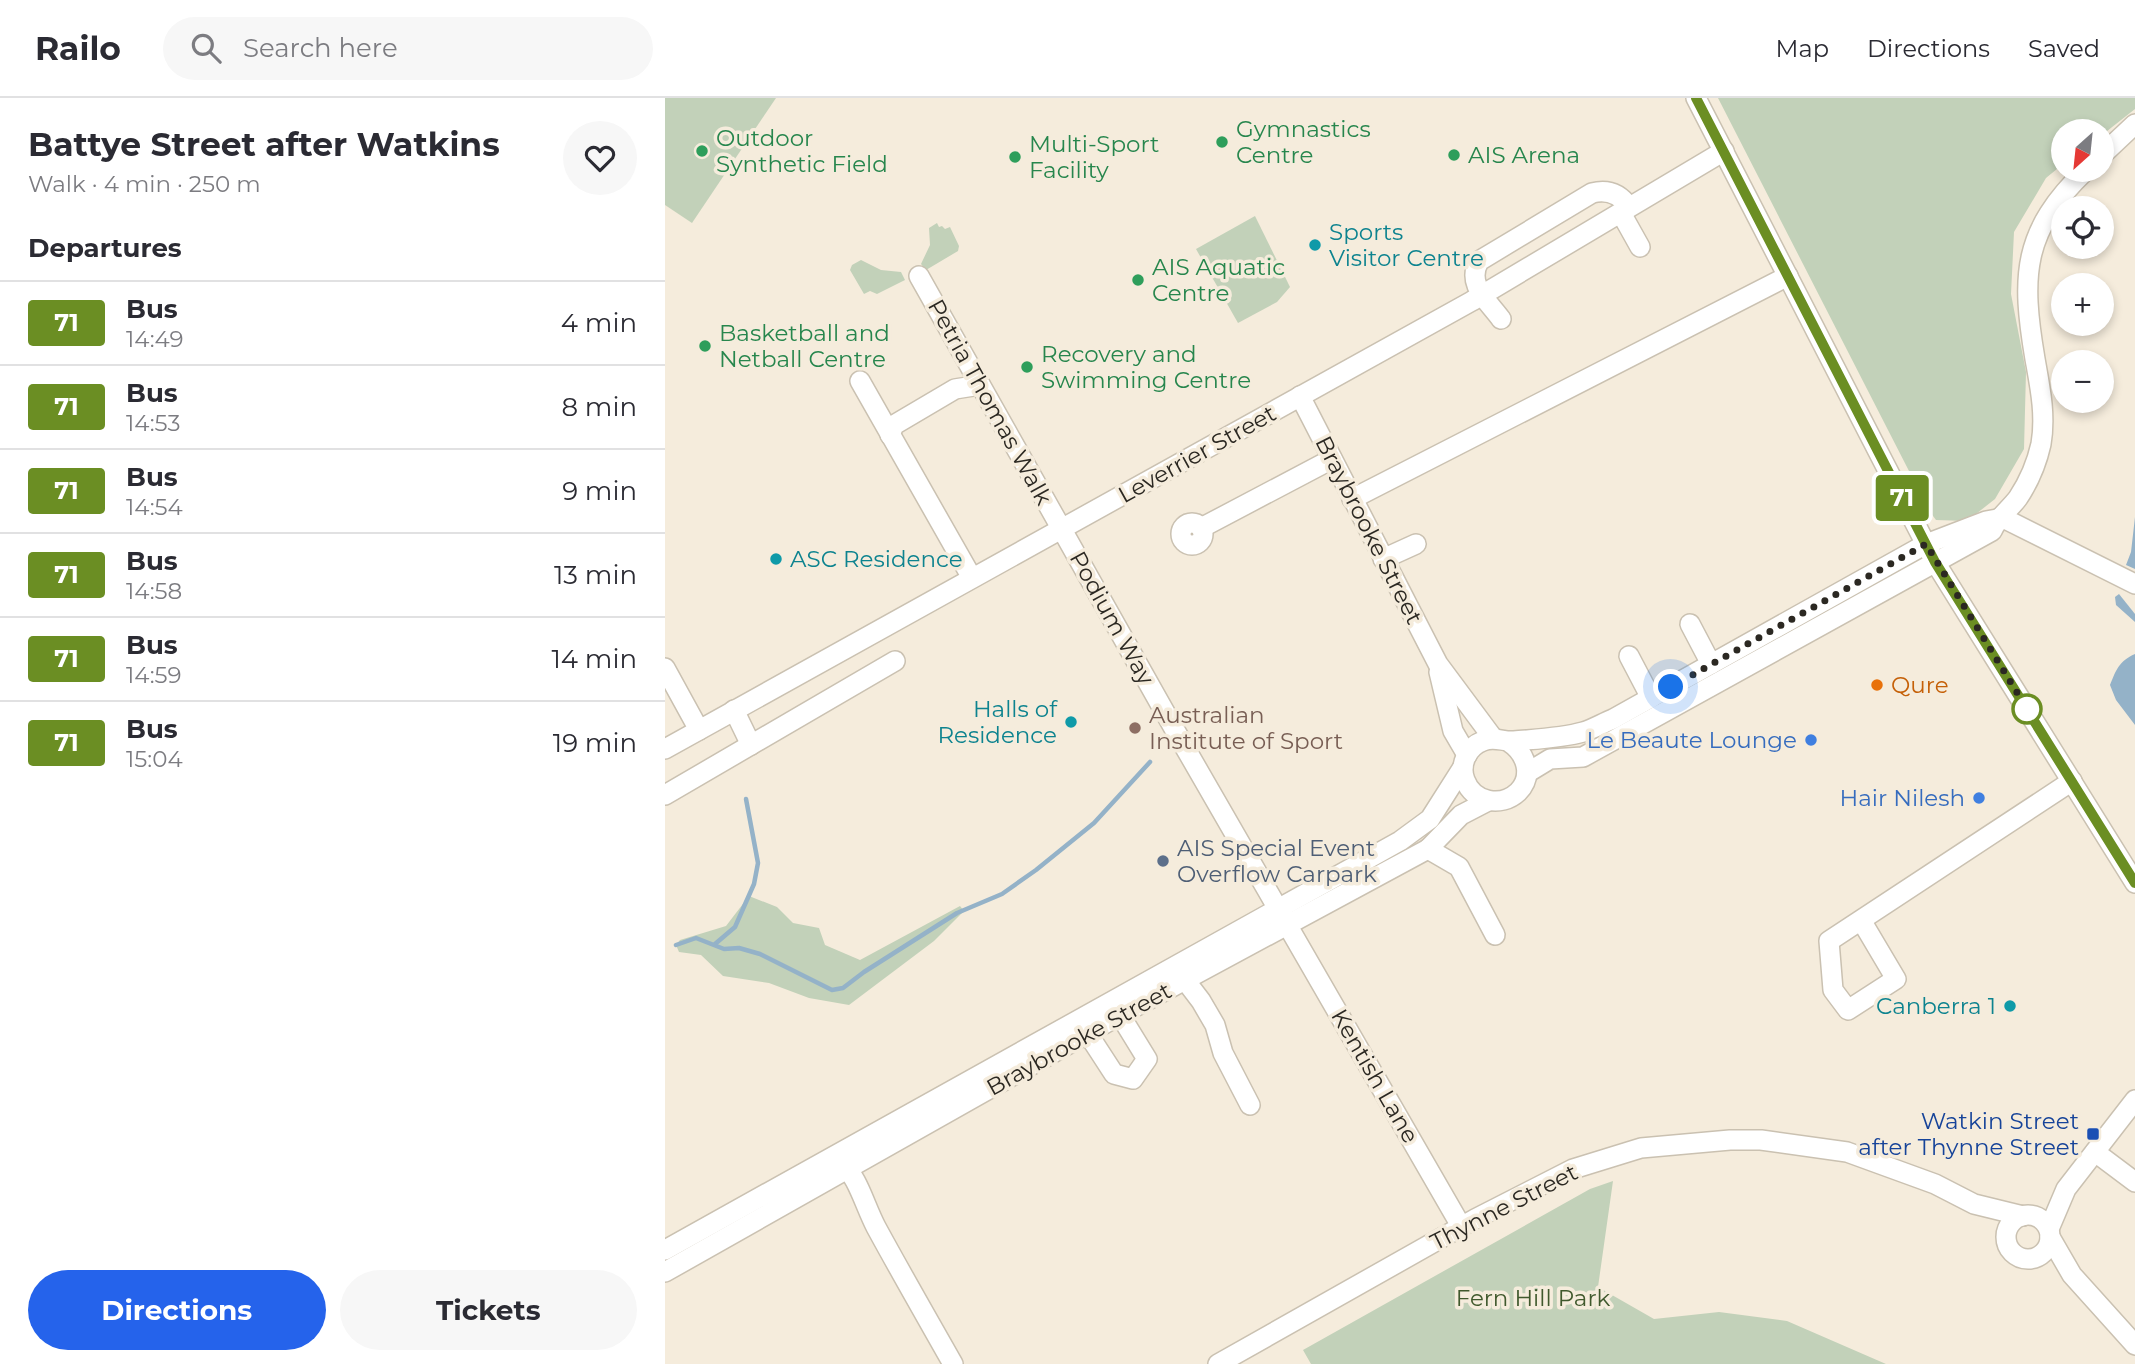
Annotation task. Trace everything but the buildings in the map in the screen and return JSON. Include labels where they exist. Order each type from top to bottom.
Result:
[{"type":"street","points":[[1696,98],[1935,562],[2135,883]]},
{"type":"street","points":[[2114,145],[2133,130]]},
{"type":"street","name":"Leverrier Street","points":[[665,749],[1483,295],[1724,151]]},
{"type":"street","points":[[1501,740],[1521,751],[1527,773],[1517,793],[1504,800],[1488,801],[1469,789],[1465,762],[1478,743],[1501,740],[1582,732],[1617,727],[1992,531],[1999,518],[2019,497],[2034,467],[2041,444],[2042,396],[2027,296],[2028,267],[2036,238],[2047,215],[2073,182]]},
{"type":"street","points":[[1500,319],[1473,280],[1479,261],[1592,193],[1606,191],[1622,198],[1640,247]]},
{"type":"street","name":"Petria Thomas Walk","points":[[919,276],[1062,529]]},
{"type":"street","points":[[1352,499],[1788,276]]},
{"type":"street","points":[[860,381],[972,578]]},
{"type":"street","points":[[890,435],[894,425],[955,389],[980,385]]},
{"type":"street","name":"Braybrooke Street","points":[[1300,397],[1438,664],[1501,740]]},
{"type":"street","points":[[1201,528],[1332,458]]},
{"type":"street","points":[[1527,773],[1550,759],[1583,757],[1651,698],[1926,544],[1986,521],[1999,518],[2135,584]]},
{"type":"street","name":"Podium Way","points":[[1062,529],[1284,917]]},
{"type":"street","points":[[1383,559],[1416,544]]},
{"type":"street","points":[[1690,624],[1711,664]]},
{"type":"street","points":[[1629,656],[1651,698]]},
{"type":"street","points":[[665,795],[895,661]]},
{"type":"street","name":"Braybrooke Street","points":[[665,1250],[841,1166],[1185,980],[1430,819],[1465,762],[1453,731],[1438,664]]},
{"type":"street","points":[[665,668],[699,730]]},
{"type":"street","points":[[734,710],[751,745]]},
{"type":"street","points":[[1861,920],[2072,782]]},
{"type":"street","name":"Braybrooke Street","points":[[665,1272],[841,1166],[1284,917],[1428,849],[1461,815],[1488,801]]},
{"type":"street","points":[[1428,849],[1459,867],[1495,935]]},
{"type":"street","name":"Kentish Lane","points":[[1284,917],[1461,1226]]},
{"type":"street","points":[[1185,980],[1215,1025],[1223,1053],[1250,1105]]},
{"type":"street","points":[[1088,1034],[1114,1074],[1133,1079],[1147,1059],[1120,1015]]},
{"type":"street","points":[[2033,1258],[2045,1250],[2066,1189],[2135,1100]]},
{"type":"street","name":"Thynne Street","points":[[1217,1364],[1461,1226],[1573,1169],[1641,1149],[1730,1140],[1761,1140],[1847,1152],[1935,1184],[1974,1204],[2007,1234]]},
{"type":"street","points":[[2098,1148],[2135,1167]]},
{"type":"street","points":[[2098,1148],[2135,1182]]},
{"type":"street","points":[[841,1166],[853,1197],[874,1223],[953,1364]]},
{"type":"street","points":[[2066,1189],[2028,1215],[2012,1222],[2007,1241],[2013,1252],[2023,1258],[2033,1258],[2072,1275]]},
{"type":"street","name":"Thynne Street","points":[[1974,1204],[2028,1215]]},
{"type":"street","points":[[2028,1215],[2042,1220],[2072,1275],[2135,1345]]},
{"type":"green space","name":"Outdoor Synthetic Field","points":[[665,98],[776,98],[692,223],[665,205]]},
{"type":"green space","points":[[1718,98],[2135,98],[2135,109],[2114,126],[2114,119],[2051,119],[2051,174],[2014,232],[2011,294],[2026,372],[2024,449],[1995,499],[1967,521],[1936,520]]},
{"type":"green space","points":[[1255,216],[1290,287],[1277,302],[1238,323],[1196,249]]},
{"type":"green space","points":[[937,223],[945,229],[950,227],[959,246],[958,251],[926,270],[921,264],[930,245],[929,228]]},
{"type":"green space","points":[[861,260],[881,270],[901,272],[905,280],[877,294],[870,291],[864,294],[850,270],[852,265]]},
{"type":"green space","points":[[749,896],[777,907],[793,923],[819,928],[825,945],[860,960],[960,906],[964,911],[934,941],[849,1005],[809,998],[769,983],[723,976],[701,955],[679,952],[676,945],[680,940],[726,926]]},
{"type":"green space","name":"Fern Hill Park","points":[[1613,1181],[1598,1287],[1654,1319],[1719,1312],[1787,1321],[1886,1364],[1311,1364],[1303,1350],[1590,1189]]},
{"type":"water","points":[[2135,517],[2135,569],[2126,565],[2131,552]]},
{"type":"water","points":[[2119,594],[2135,614],[2135,622],[2116,605],[2115,597]]},
{"type":"water","points":[[2135,654],[2135,725],[2116,700],[2110,685],[2119,666]]},
{"type":"waterway","points":[[676,945],[696,938],[724,949],[739,948],[760,954],[832,990],[843,988],[957,913],[1002,894],[1036,870],[1094,823],[1150,762]]},
{"type":"waterway","points":[[715,944],[735,927],[754,884],[758,863],[746,799]]},
{"type":"bus line","name":"71","points":[[1696,98],[1935,562],[2135,883]]},
{"type":"place","name":"Gymnastics Centre","points":[[1222,142]]},
{"type":"place","name":"Outdoor Synthetic Field","points":[[702,151]]},
{"type":"place","name":"AIS Arena","points":[[1454,155]]},
{"type":"place","name":"Multi-Sport Facility","points":[[1015,157]]},
{"type":"place","name":"Sports Visitor Centre","points":[[1315,245]]},
{"type":"place","name":"AIS Aquatic Centre","points":[[1138,280]]},
{"type":"place","name":"Basketball and Netball Centre","points":[[705,346]]},
{"type":"place","name":"Recovery and Swimming Centre","points":[[1027,367]]},
{"type":"place","name":"ASC Residence","points":[[776,559]]},
{"type":"place","name":"Qure","points":[[1877,685]]},
{"type":"place","name":"Halls of Residence","points":[[1071,722]]},
{"type":"place","name":"Australian Institute of Sport","points":[[1135,728]]},
{"type":"place","name":"Le Beaute Lounge","points":[[1811,740]]},
{"type":"place","name":"Hair Nilesh","points":[[1979,798]]},
{"type":"place","name":"AIS Special Event Overflow Carpark","points":[[1163,861]]},
{"type":"place","name":"Canberra 1","points":[[2010,1006]]},
{"type":"place","name":"Watkin Street after Thynne Street","points":[[2093,1134]]},
{"type":"route","points":[[1671,687],[1926,544],[2029,712],[2027,709]]}]
